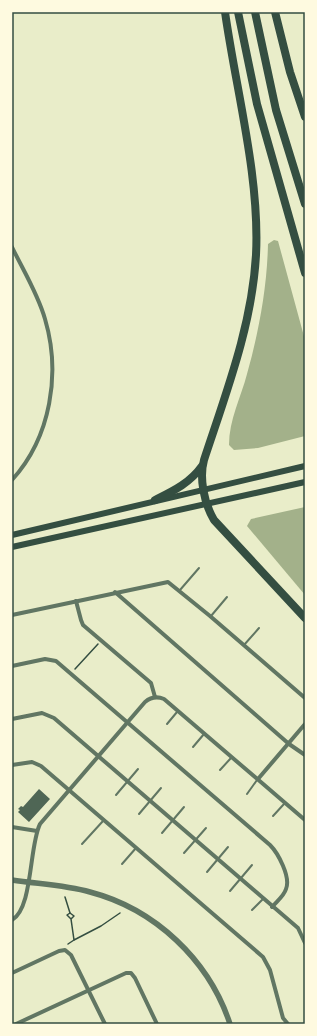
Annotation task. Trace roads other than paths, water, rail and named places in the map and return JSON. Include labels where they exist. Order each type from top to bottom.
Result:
[{"type":"highway","points":[[226,12],[252,178],[256,256],[253,288],[244,334],[203,465],[202,476],[207,504],[211,516],[305,618]]},
{"type":"highway","points":[[238,12],[257,104],[305,273]]},
{"type":"highway","points":[[255,12],[276,110],[305,204]]},
{"type":"highway","points":[[275,12],[290,72],[305,117]]},
{"type":"highway","points":[[155,500],[184,485],[196,475],[203,465]]},
{"type":"main road","points":[[12,535],[155,500],[305,466]]},
{"type":"main road","points":[[12,547],[305,482]]},
{"type":"street","points":[[12,246],[45,319],[51,344],[53,374],[48,407],[38,440],[12,480]]},
{"type":"street","points":[[12,615],[162,582],[171,583],[305,698]]},
{"type":"street","points":[[115,592],[289,744],[305,755]]},
{"type":"street","points":[[76,601],[82,624],[151,683],[155,697]]},
{"type":"street","points":[[12,666],[45,659],[56,661],[276,851],[282,861],[287,885],[284,893],[272,907]]},
{"type":"street","points":[[12,920],[22,910],[36,831],[40,824],[145,702],[155,697],[164,699],[305,820]]},
{"type":"street","points":[[12,719],[42,712],[49,715],[242,879],[272,907],[300,929],[305,943]]},
{"type":"street","points":[[258,779],[305,724]]},
{"type":"street","points":[[12,765],[28,762],[37,763],[265,960],[283,1018],[288,1024]]},
{"type":"street","points":[[12,827],[36,831]]},
{"type":"street","points":[[12,880],[79,889],[103,896],[126,906],[152,921],[176,940],[200,966],[218,996],[230,1024]]},
{"type":"street","points":[[12,973],[59,951],[65,950],[71,955],[105,1024]]},
{"type":"street","points":[[16,1024],[122,974],[131,974],[135,978],[157,1024]]},
{"type":"lane","points":[[180,590],[199,568]]},
{"type":"lane","points":[[210,616],[227,596]]},
{"type":"lane","points":[[244,645],[258,628]]},
{"type":"lane","points":[[167,724],[178,711]]},
{"type":"lane","points":[[193,747],[205,734]]},
{"type":"lane","points":[[220,770],[232,757]]},
{"type":"lane","points":[[116,794],[138,769]]},
{"type":"lane","points":[[247,794],[258,779]]},
{"type":"lane","points":[[139,814],[161,788]]},
{"type":"lane","points":[[273,816],[285,803]]},
{"type":"lane","points":[[162,833],[184,807]]},
{"type":"lane","points":[[82,844],[104,820]]},
{"type":"lane","points":[[184,853],[206,828]]},
{"type":"lane","points":[[207,872],[228,847]]},
{"type":"lane","points":[[122,864],[136,848]]},
{"type":"lane","points":[[230,891],[242,879],[252,865]]},
{"type":"lane","points":[[252,910],[263,899]]}]
